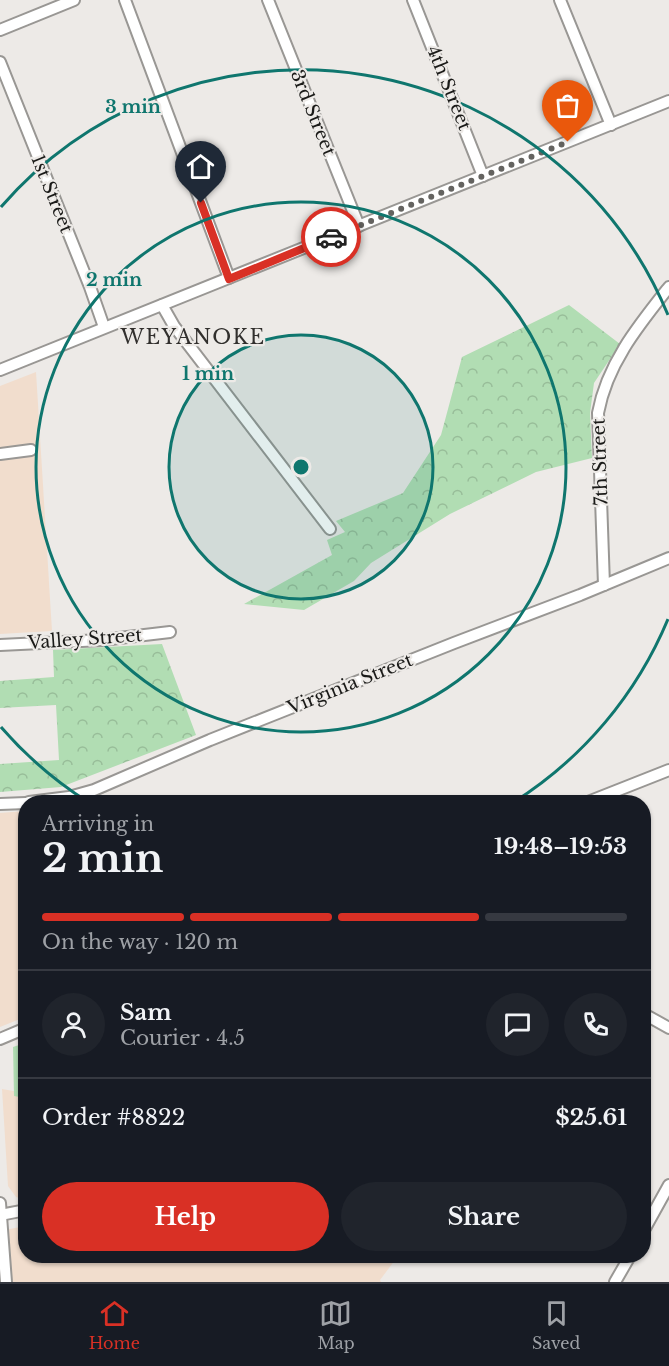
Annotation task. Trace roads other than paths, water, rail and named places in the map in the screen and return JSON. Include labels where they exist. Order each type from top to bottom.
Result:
[{"type":"street","points":[[0,30],[74,0]]},
{"type":"street","points":[[125,0],[229,279]]},
{"type":"street","name":"3rd Street","points":[[268,0],[359,226]]},
{"type":"street","name":"4th Street","points":[[413,0],[483,176]]},
{"type":"street","points":[[560,0],[611,124]]},
{"type":"street","name":"1st Street","points":[[0,62],[104,327]]},
{"type":"street","points":[[0,370],[669,101]]},
{"type":"street","name":"7th Street","points":[[604,585],[598,413],[601,395],[621,351],[639,323],[669,287]]},
{"type":"street","points":[[162,305],[174,326],[330,529]]},
{"type":"street","points":[[0,454],[31,450]]},
{"type":"street","name":"Virginia Street","points":[[76,795],[94,790],[221,736],[669,558]]},
{"type":"street","name":"Valley Street","points":[[0,645],[102,640],[170,632]]},
{"type":"street","points":[[606,795],[669,770]]},
{"type":"street","name":"Virginia Street","points":[[0,804],[18,803]]},
{"type":"street","points":[[651,1018],[669,1028]]},
{"type":"street","points":[[0,1039],[18,1031]]},
{"type":"street","points":[[651,1217],[669,1185]]},
{"type":"street","points":[[0,1203],[6,1282]]},
{"type":"street","points":[[0,1215],[18,1212]]},
{"type":"street","points":[[615,1282],[626,1263]]},
{"type":"district","name":"WEYANOKE","points":[[193,337]]}]
